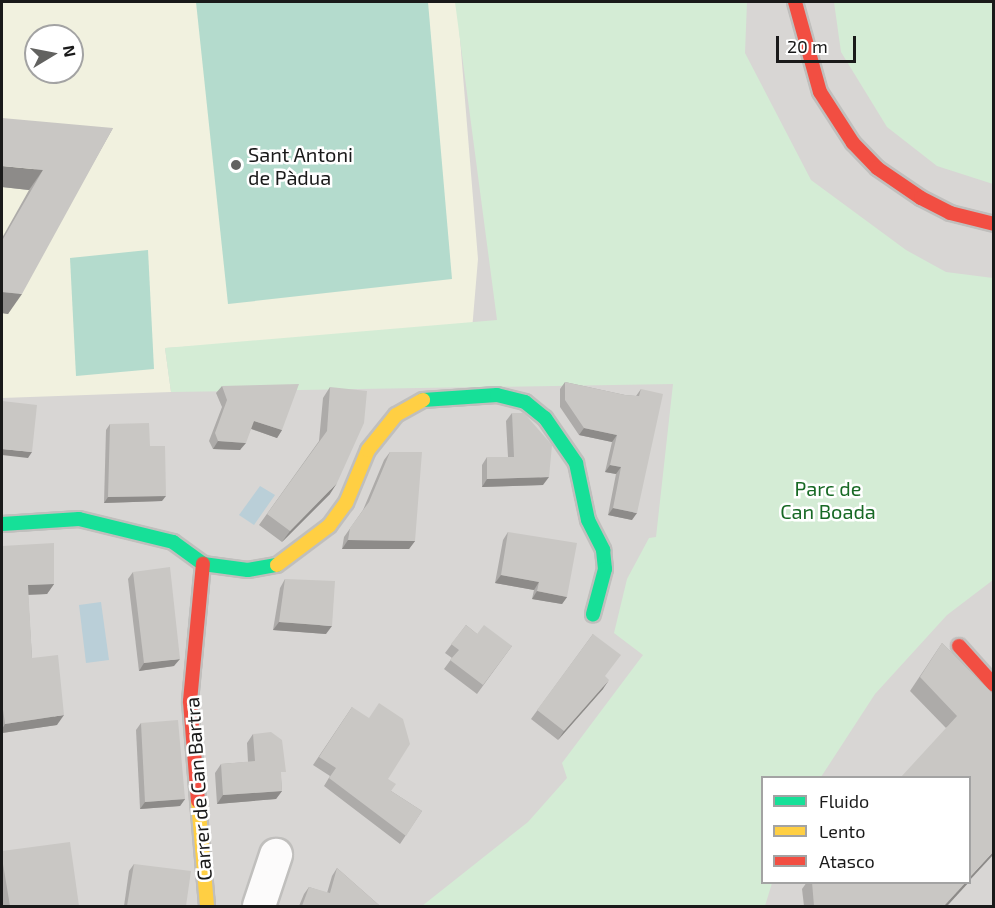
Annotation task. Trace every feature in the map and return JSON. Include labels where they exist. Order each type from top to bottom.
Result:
[{"type":"street","points":[[795,2],[820,92],[854,143],[877,168],[921,198],[950,213],[993,224]]},
{"type":"street","points":[[2,524],[34,518],[129,527],[173,542],[203,564],[248,570],[285,564],[335,519],[368,450],[396,415],[425,399],[497,395],[525,402],[545,418],[576,463],[588,520],[603,550],[605,569],[593,614]]},
{"type":"street","name":"Carrer de Can Bartra","points":[[203,564],[190,701],[207,906]]},
{"type":"street","points":[[959,646],[993,685]]},
{"type":"street","points":[[259,906],[276,855]]},
{"type":"shaded area","points":[[2,2],[993,2],[993,906],[2,906]]},
{"type":"shaded area","name":"Sant Antoni de Pàdua","points":[[2,2],[457,2],[478,259],[472,330],[165,348],[171,392],[2,398]]},
{"type":"green space","points":[[196,2],[428,2],[452,279],[228,304]]},
{"type":"green space","name":"Parc de Can Boada","points":[[455,2],[747,2],[745,53],[811,180],[906,250],[946,272],[993,278],[993,580],[947,615],[875,694],[822,776],[761,776],[761,884],[772,884],[765,906],[422,906],[528,822],[567,778],[562,763],[643,655],[614,633],[627,579],[649,538],[656,537],[673,384],[171,392],[165,348],[497,320]]},
{"type":"green space","points":[[834,2],[993,2],[993,184],[937,166],[887,127],[841,52]]},
{"type":"green space","points":[[148,250],[154,369],[76,376],[70,258]]},
{"type":"water","points":[[260,486],[275,495],[254,525],[239,515]]},
{"type":"water","points":[[101,602],[109,660],[86,663],[79,605]]},
{"type":"building","points":[[2,118],[113,128],[22,294],[2,292],[2,239],[43,170],[2,166]]},
{"type":"building","points":[[565,382],[625,395],[639,396],[641,389],[663,394],[637,513],[613,508],[621,467],[610,465],[617,435],[584,428],[565,400]]},
{"type":"building","points":[[299,384],[282,430],[254,421],[246,443],[218,441],[215,433],[227,400],[222,386]]},
{"type":"building","points":[[330,387],[367,391],[364,423],[337,483],[290,531],[267,514],[327,431]]},
{"type":"building","points":[[2,401],[37,405],[32,452],[2,449]]},
{"type":"building","points":[[512,413],[524,413],[552,445],[549,477],[487,479],[487,457],[514,457]]},
{"type":"building","points":[[149,423],[150,446],[165,446],[166,496],[108,497],[110,424]]},
{"type":"building","points":[[390,452],[422,452],[415,541],[348,540],[350,528],[369,502]]},
{"type":"building","points":[[508,532],[577,543],[567,597],[537,591],[539,582],[501,575]]},
{"type":"building","points":[[54,543],[54,584],[28,585],[32,658],[58,655],[64,715],[5,724],[2,702],[2,546]]},
{"type":"building","points":[[170,567],[180,659],[144,663],[133,572]]},
{"type":"building","points":[[285,579],[335,581],[332,626],[279,622]]},
{"type":"building","points":[[466,625],[477,634],[484,625],[512,646],[483,685],[450,660],[459,650],[451,644]]},
{"type":"building","points":[[593,634],[621,655],[605,676],[609,680],[564,731],[537,710]]},
{"type":"building","points":[[942,643],[993,694],[993,852],[971,876],[971,776],[902,776],[957,716],[920,677]]},
{"type":"building","points":[[379,703],[403,719],[410,744],[388,779],[396,784],[391,791],[422,811],[406,836],[329,778],[336,768],[319,757],[352,707],[369,718]]},
{"type":"building","points":[[178,720],[185,799],[145,802],[141,723]]},
{"type":"building","points":[[271,732],[282,740],[286,772],[281,772],[282,791],[223,795],[221,764],[255,761],[253,734]]},
{"type":"building","points":[[70,842],[79,906],[10,906],[2,851]]},
{"type":"building","points":[[134,864],[191,871],[186,906],[127,906]]},
{"type":"building","points":[[337,868],[380,906],[302,906],[309,887],[330,893]]},
{"type":"building","points":[[812,884],[964,884],[944,906],[814,906]]},
{"type":"traffic: fast","points":[[423,400],[497,395],[525,402],[545,418],[576,463],[588,520],[603,550],[605,569],[593,614]]},
{"type":"traffic: fast","points":[[2,524],[79,519],[173,542],[203,564],[248,570],[277,565]]},
{"type":"traffic: slow","points":[[277,565],[329,526],[346,503],[368,450],[396,415],[423,400]]},
{"type":"traffic: slow","points":[[198,801],[207,906]]},
{"type":"traffic: jam","points":[[795,2],[820,92],[853,143],[877,168],[921,198],[950,213],[994,224]]},
{"type":"traffic: jam","points":[[198,801],[190,701],[203,564]]},
{"type":"traffic: jam","points":[[959,646],[994,685]]},
{"type":"place","name":"Sant Antoni de Pàdua","points":[[236,165]]}]
